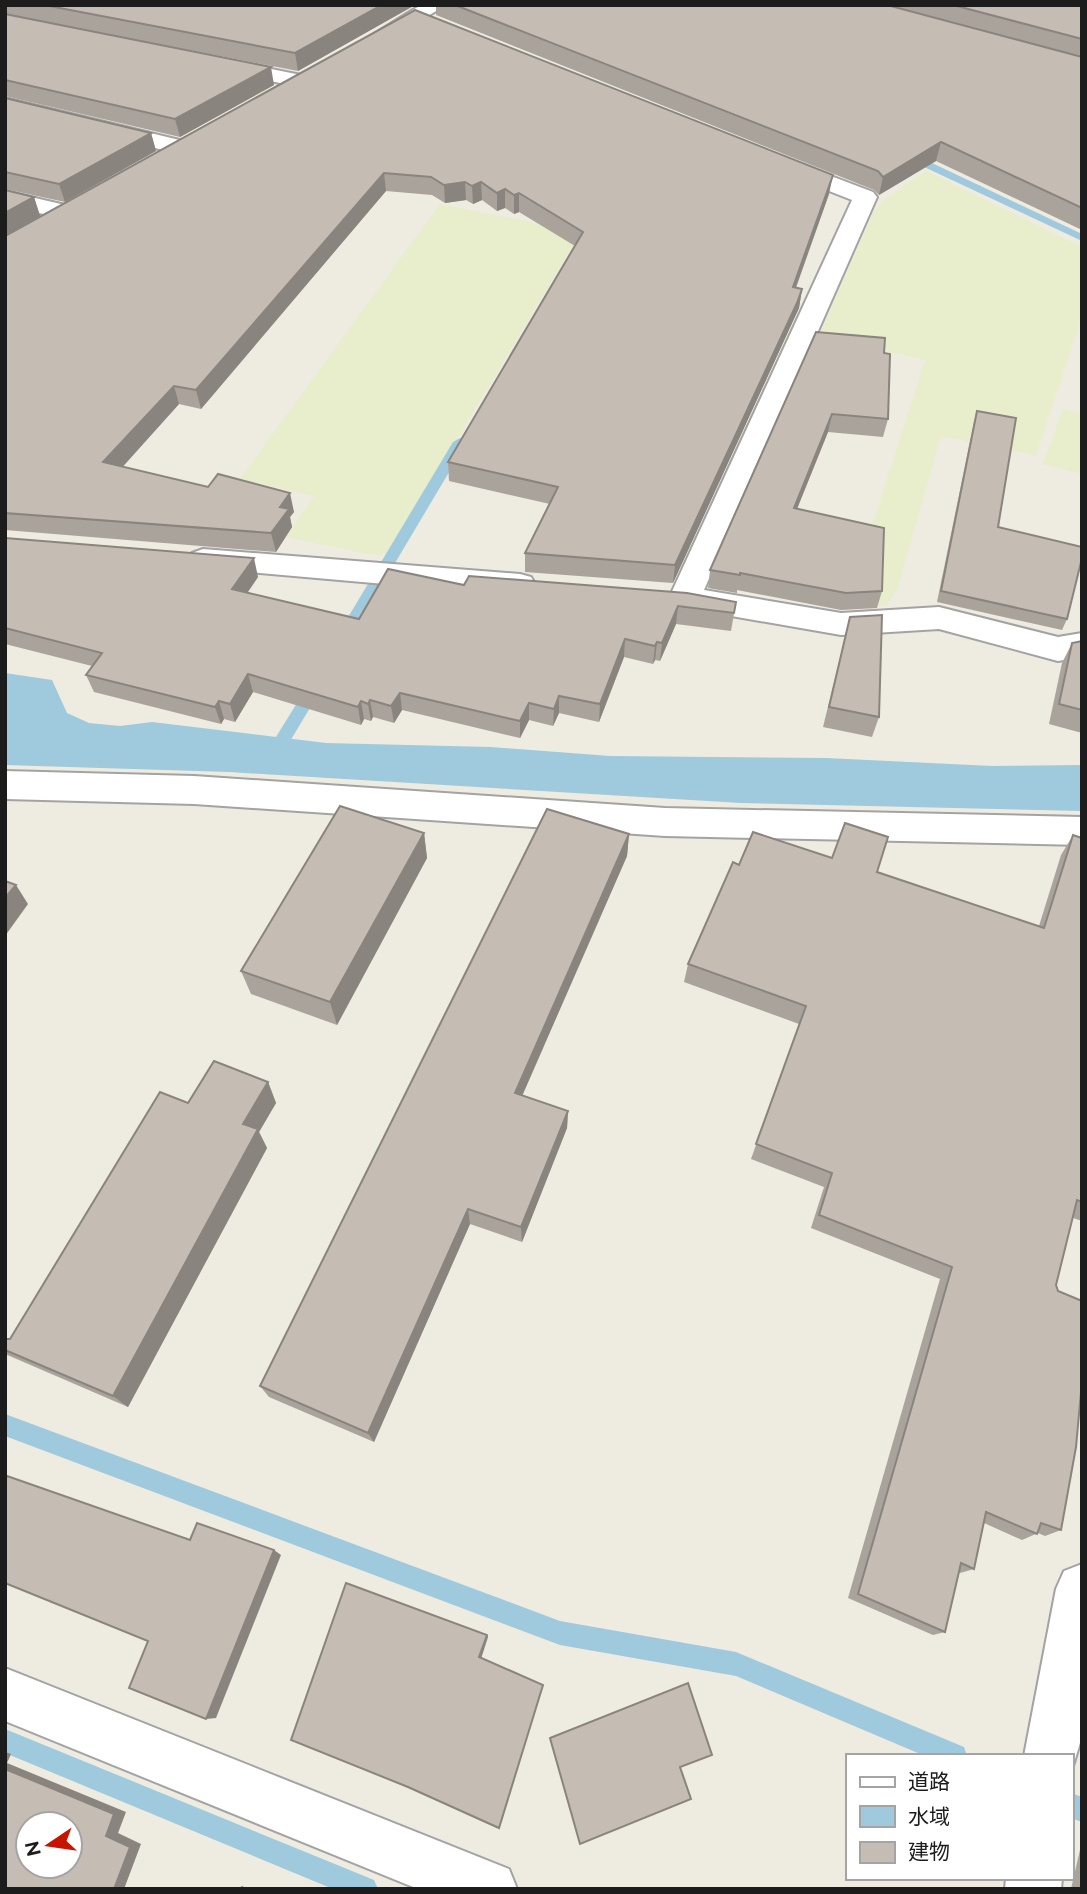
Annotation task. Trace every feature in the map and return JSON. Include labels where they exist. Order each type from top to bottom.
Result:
[{"type":"street","points":[[358,49],[430,16]]},
{"type":"street","points":[[207,62],[301,81]]},
{"type":"street","points":[[266,101],[324,68]]},
{"type":"street","points":[[5,105],[184,148]]},
{"type":"street","points":[[149,167],[208,134]]},
{"type":"street","points":[[764,157],[865,197],[671,597],[841,624],[939,618],[1058,649],[1082,645]]},
{"type":"street","points":[[5,198],[69,213]]},
{"type":"street","points":[[37,231],[92,200]]},
{"type":"street","points":[[170,557],[550,587]]},
{"type":"street","points":[[5,785],[194,790],[665,822],[1082,831]]},
{"type":"street","points":[[1063,1742],[1082,1589]]},
{"type":"street","points":[[5,1694],[489,1889]]},
{"type":"green space","points":[[926,171],[1082,247],[1082,317],[1036,455],[941,436],[897,590],[887,605],[845,610],[925,360],[835,341],[836,334],[821,331],[873,213],[883,200]]},
{"type":"green space","points":[[440,204],[581,232],[389,553],[372,555],[286,537],[314,496],[240,479]]},
{"type":"green space","points":[[1063,409],[1082,414],[1082,474],[1043,464]]},
{"type":"water","points":[[5,673],[52,680],[67,713],[89,723],[120,726],[152,722],[326,743],[490,747],[610,756],[826,758],[992,766],[1082,765],[1082,811],[741,803],[229,772],[5,765]]},
{"type":"building","points":[[44,5],[382,5],[295,53]]},
{"type":"building","points":[[455,5],[887,5],[1082,57],[1082,208],[941,142],[883,177],[878,171]]},
{"type":"building","points":[[953,5],[1082,5],[1082,39]]},
{"type":"building","points":[[415,10],[833,175],[793,287],[802,289],[797,303],[675,565],[525,553],[558,487],[448,462],[583,232],[519,193],[514,195],[505,189],[497,193],[481,182],[472,186],[465,182],[444,185],[431,177],[384,173],[196,390],[174,386],[103,462],[208,487],[218,474],[290,493],[280,507],[289,509],[271,533],[5,513],[5,236]]},
{"type":"building","points":[[5,14],[271,67],[175,119],[5,80]]},
{"type":"building","points":[[5,98],[151,133],[59,184],[5,172]]},
{"type":"building","points":[[5,190],[34,197],[5,213]]},
{"type":"building","points":[[816,332],[885,338],[884,353],[890,354],[888,419],[832,414],[794,508],[884,528],[882,591],[846,593],[710,570]]},
{"type":"building","points":[[977,411],[1016,418],[998,527],[1082,547],[1082,558],[1067,619],[941,591]]},
{"type":"building","points":[[5,538],[254,558],[232,589],[359,619],[388,569],[464,585],[469,576],[687,593],[736,602],[734,613],[678,606],[662,643],[657,642],[655,646],[625,639],[600,704],[559,696],[554,709],[529,703],[520,721],[400,693],[391,706],[370,700],[368,704],[361,701],[358,707],[248,674],[230,704],[219,701],[215,707],[86,675],[102,653],[5,628]]},
{"type":"building","points":[[882,615],[879,717],[829,707],[850,617]]},
{"type":"building","points":[[1082,641],[1082,710],[1059,704],[1072,643]]},
{"type":"building","points":[[340,806],[424,833],[330,1002],[241,971]]},
{"type":"building","points":[[547,809],[629,834],[515,1093],[568,1111],[521,1227],[468,1209],[368,1433],[260,1386]]},
{"type":"building","points":[[845,823],[888,837],[877,872],[1044,928],[1073,835],[1082,838],[1082,1202],[1077,1200],[1056,1285],[1058,1291],[1082,1301],[1082,1381],[1076,1447],[1061,1530],[1041,1523],[1037,1534],[986,1512],[974,1569],[961,1563],[945,1632],[858,1594],[952,1267],[819,1215],[832,1173],[756,1144],[806,1006],[688,964],[733,862],[739,865],[753,832],[832,858]]},
{"type":"building","points":[[5,881],[16,885],[5,898]]},
{"type":"building","points":[[214,1061],[268,1082],[243,1124],[258,1129],[113,1396],[5,1350],[5,1339],[10,1339],[160,1092],[188,1103]]},
{"type":"building","points":[[7,1476],[190,1540],[197,1523],[274,1550],[206,1719],[129,1688],[148,1641],[5,1583]]},
{"type":"building","points":[[346,1583],[487,1635],[479,1657],[543,1685],[499,1828],[408,1787],[291,1740]]},
{"type":"building","points":[[688,1683],[712,1755],[680,1767],[691,1799],[580,1844],[550,1738]]},
{"type":"building","points":[[5,1769],[114,1814],[106,1836],[130,1847],[114,1889],[5,1889]]},
{"type":"waterway","points":[[909,156],[1082,238]]},
{"type":"waterway","points":[[343,638],[460,442]]},
{"type":"waterway","points":[[277,749],[315,686]]},
{"type":"waterway","points":[[5,1425],[560,1633],[736,1664],[950,1754]]},
{"type":"waterway","points":[[5,1741],[365,1889]]},
{"type":"waterway","points":[[1073,1806],[1082,1810]]}]
